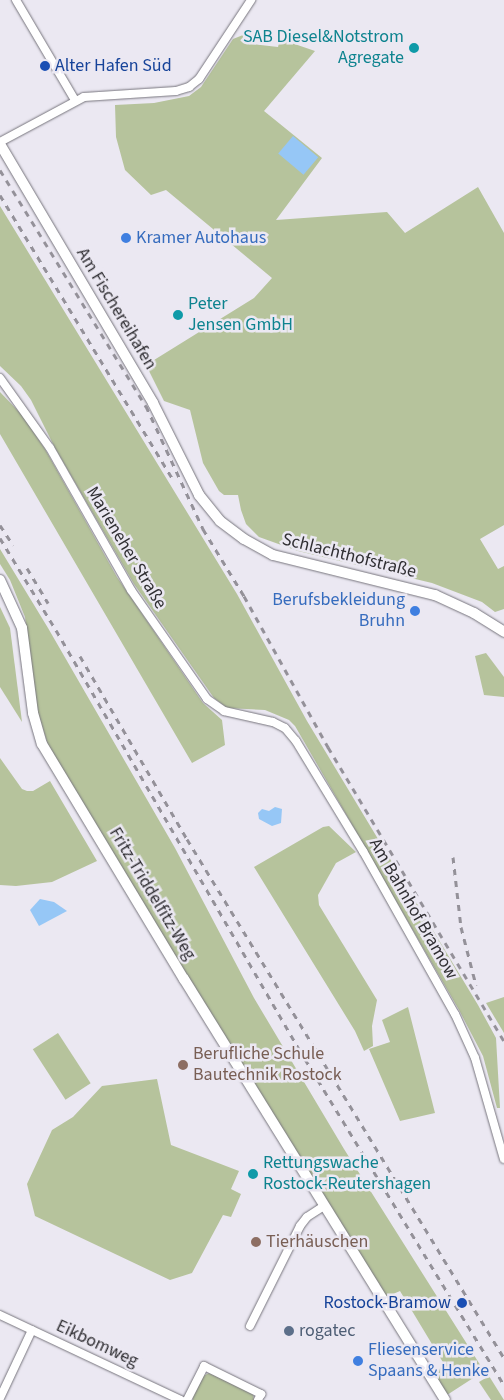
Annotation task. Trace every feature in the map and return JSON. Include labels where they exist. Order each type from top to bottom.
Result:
[{"type":"street","points":[[16,0],[75,100]]},
{"type":"street","points":[[0,143],[75,100],[99,94],[161,92],[189,87],[199,79],[251,0]]},
{"type":"street","name":"Am Fischereihafen","points":[[0,143],[153,403],[199,494]]},
{"type":"street","name":"Marieneher Straße","points":[[0,378],[50,448],[130,590],[207,699],[224,710],[243,715]]},
{"type":"street","name":"Schlachthofstraße","points":[[199,494],[220,521],[244,539],[273,554],[435,595],[474,613],[504,632]]},
{"type":"street","name":"Fritz-Triddelfitz-Weg","points":[[0,580],[22,628],[33,713],[42,744],[324,1206],[445,1400]]},
{"type":"street","name":"Am Bahnhof Bramow","points":[[243,715],[273,722],[285,728],[291,734],[363,851],[455,1014],[475,1058],[504,1159]]},
{"type":"street","points":[[250,1326],[300,1226],[324,1206]]},
{"type":"street","name":"Eikbomweg","points":[[0,1315],[181,1400]]},
{"type":"street","points":[[0,1398],[32,1330]]},
{"type":"street","points":[[187,1400],[204,1366],[261,1394],[258,1400]]},
{"type":"green space","points":[[243,35],[243,43],[278,47],[280,39],[315,51],[264,111],[322,158],[276,220],[387,212],[405,233],[478,187],[504,233],[504,525],[480,539],[498,569],[504,566],[504,609],[495,612],[482,602],[432,583],[298,551],[259,537],[246,524],[238,495],[224,495],[219,491],[203,463],[190,410],[164,401],[146,365],[254,298],[272,278],[166,190],[151,195],[125,170],[116,137],[115,105],[154,103],[189,96],[201,87],[233,39]]},
{"type":"green space","points":[[0,206],[237,594],[307,721],[478,1005],[496,1038],[500,1108],[497,1108],[483,1056],[459,1010],[295,726],[289,720],[265,710],[227,708],[214,698],[134,584],[55,448],[31,400],[21,386],[0,366]]},
{"type":"green space","points":[[0,392],[22,415],[45,449],[117,577],[203,703],[222,720],[225,745],[192,763],[0,434]]},
{"type":"green space","points":[[0,549],[48,628],[175,848],[254,998],[344,1149],[484,1371],[447,1395],[432,1374],[444,1364],[400,1291],[386,1297],[188,978],[48,745],[38,713],[25,617],[10,580],[0,564]]},
{"type":"green space","points":[[0,607],[10,628],[22,722],[0,687]]},
{"type":"green space","points":[[486,653],[504,677],[504,697],[484,695],[475,656]]},
{"type":"green space","points":[[0,758],[22,789],[33,791],[50,781],[97,861],[52,882],[16,886],[0,885]]},
{"type":"green space","points":[[329,826],[356,852],[336,863],[318,895],[319,905],[377,1000],[372,1026],[373,1046],[364,1051],[355,1031],[254,867],[323,827]]},
{"type":"green space","points":[[504,997],[504,1033],[486,1003]]},
{"type":"green space","points":[[408,1007],[435,1113],[400,1121],[369,1049],[390,1042],[382,1020]]},
{"type":"green space","points":[[58,1033],[91,1083],[66,1100],[33,1049]]},
{"type":"green space","points":[[157,1079],[171,1145],[239,1171],[231,1189],[241,1194],[231,1217],[223,1215],[192,1273],[170,1280],[35,1216],[27,1184],[52,1130],[73,1117],[102,1086]]},
{"type":"green space","points":[[209,1373],[253,1393],[254,1400],[193,1400],[192,1397],[203,1376]]},
{"type":"green space","points":[[489,1376],[504,1400],[491,1400],[479,1382]]},
{"type":"water","points":[[293,136],[318,157],[303,175],[278,154]]},
{"type":"water","points":[[275,807],[282,809],[281,823],[272,826],[259,819],[258,813],[262,809],[269,811]]},
{"type":"water","points":[[40,899],[54,902],[67,911],[39,926],[30,910]]},
{"type":"railway","points":[[0,170],[146,406],[203,529],[244,596],[328,747],[504,1041]]},
{"type":"railway","points":[[0,195],[173,479]]},
{"type":"railway","points":[[0,525],[13,545]]},
{"type":"railway","points":[[0,538],[56,630],[305,1059],[504,1385]]},
{"type":"railway","points":[[27,568],[48,603]]},
{"type":"railway","points":[[80,656],[187,839],[504,1358]]},
{"type":"railway","points":[[453,857],[461,927],[476,985]]},
{"type":"place","name":"SAB Diesel&Notstrom Agregate","points":[[414,48]]},
{"type":"place","name":"Alter Hafen Süd","points":[[45,66]]},
{"type":"place","name":"Kramer Autohaus","points":[[126,238]]},
{"type":"place","name":"Peter Jensen GmbH","points":[[178,315]]},
{"type":"place","name":"Berufsbekleidung Bruhn","points":[[415,611]]},
{"type":"place","name":"Berufliche Schule Bautechnik Rostock","points":[[183,1065]]},
{"type":"place","name":"Rettungswache Rostock-Reutershagen","points":[[253,1174]]},
{"type":"place","name":"Tierhäuschen","points":[[256,1242]]},
{"type":"place","name":"Rostock-Bramow","points":[[462,1303]]},
{"type":"place","name":"rogatec","points":[[289,1331]]},
{"type":"place","name":"Fliesenservice Spaans & Henke","points":[[358,1361]]}]
